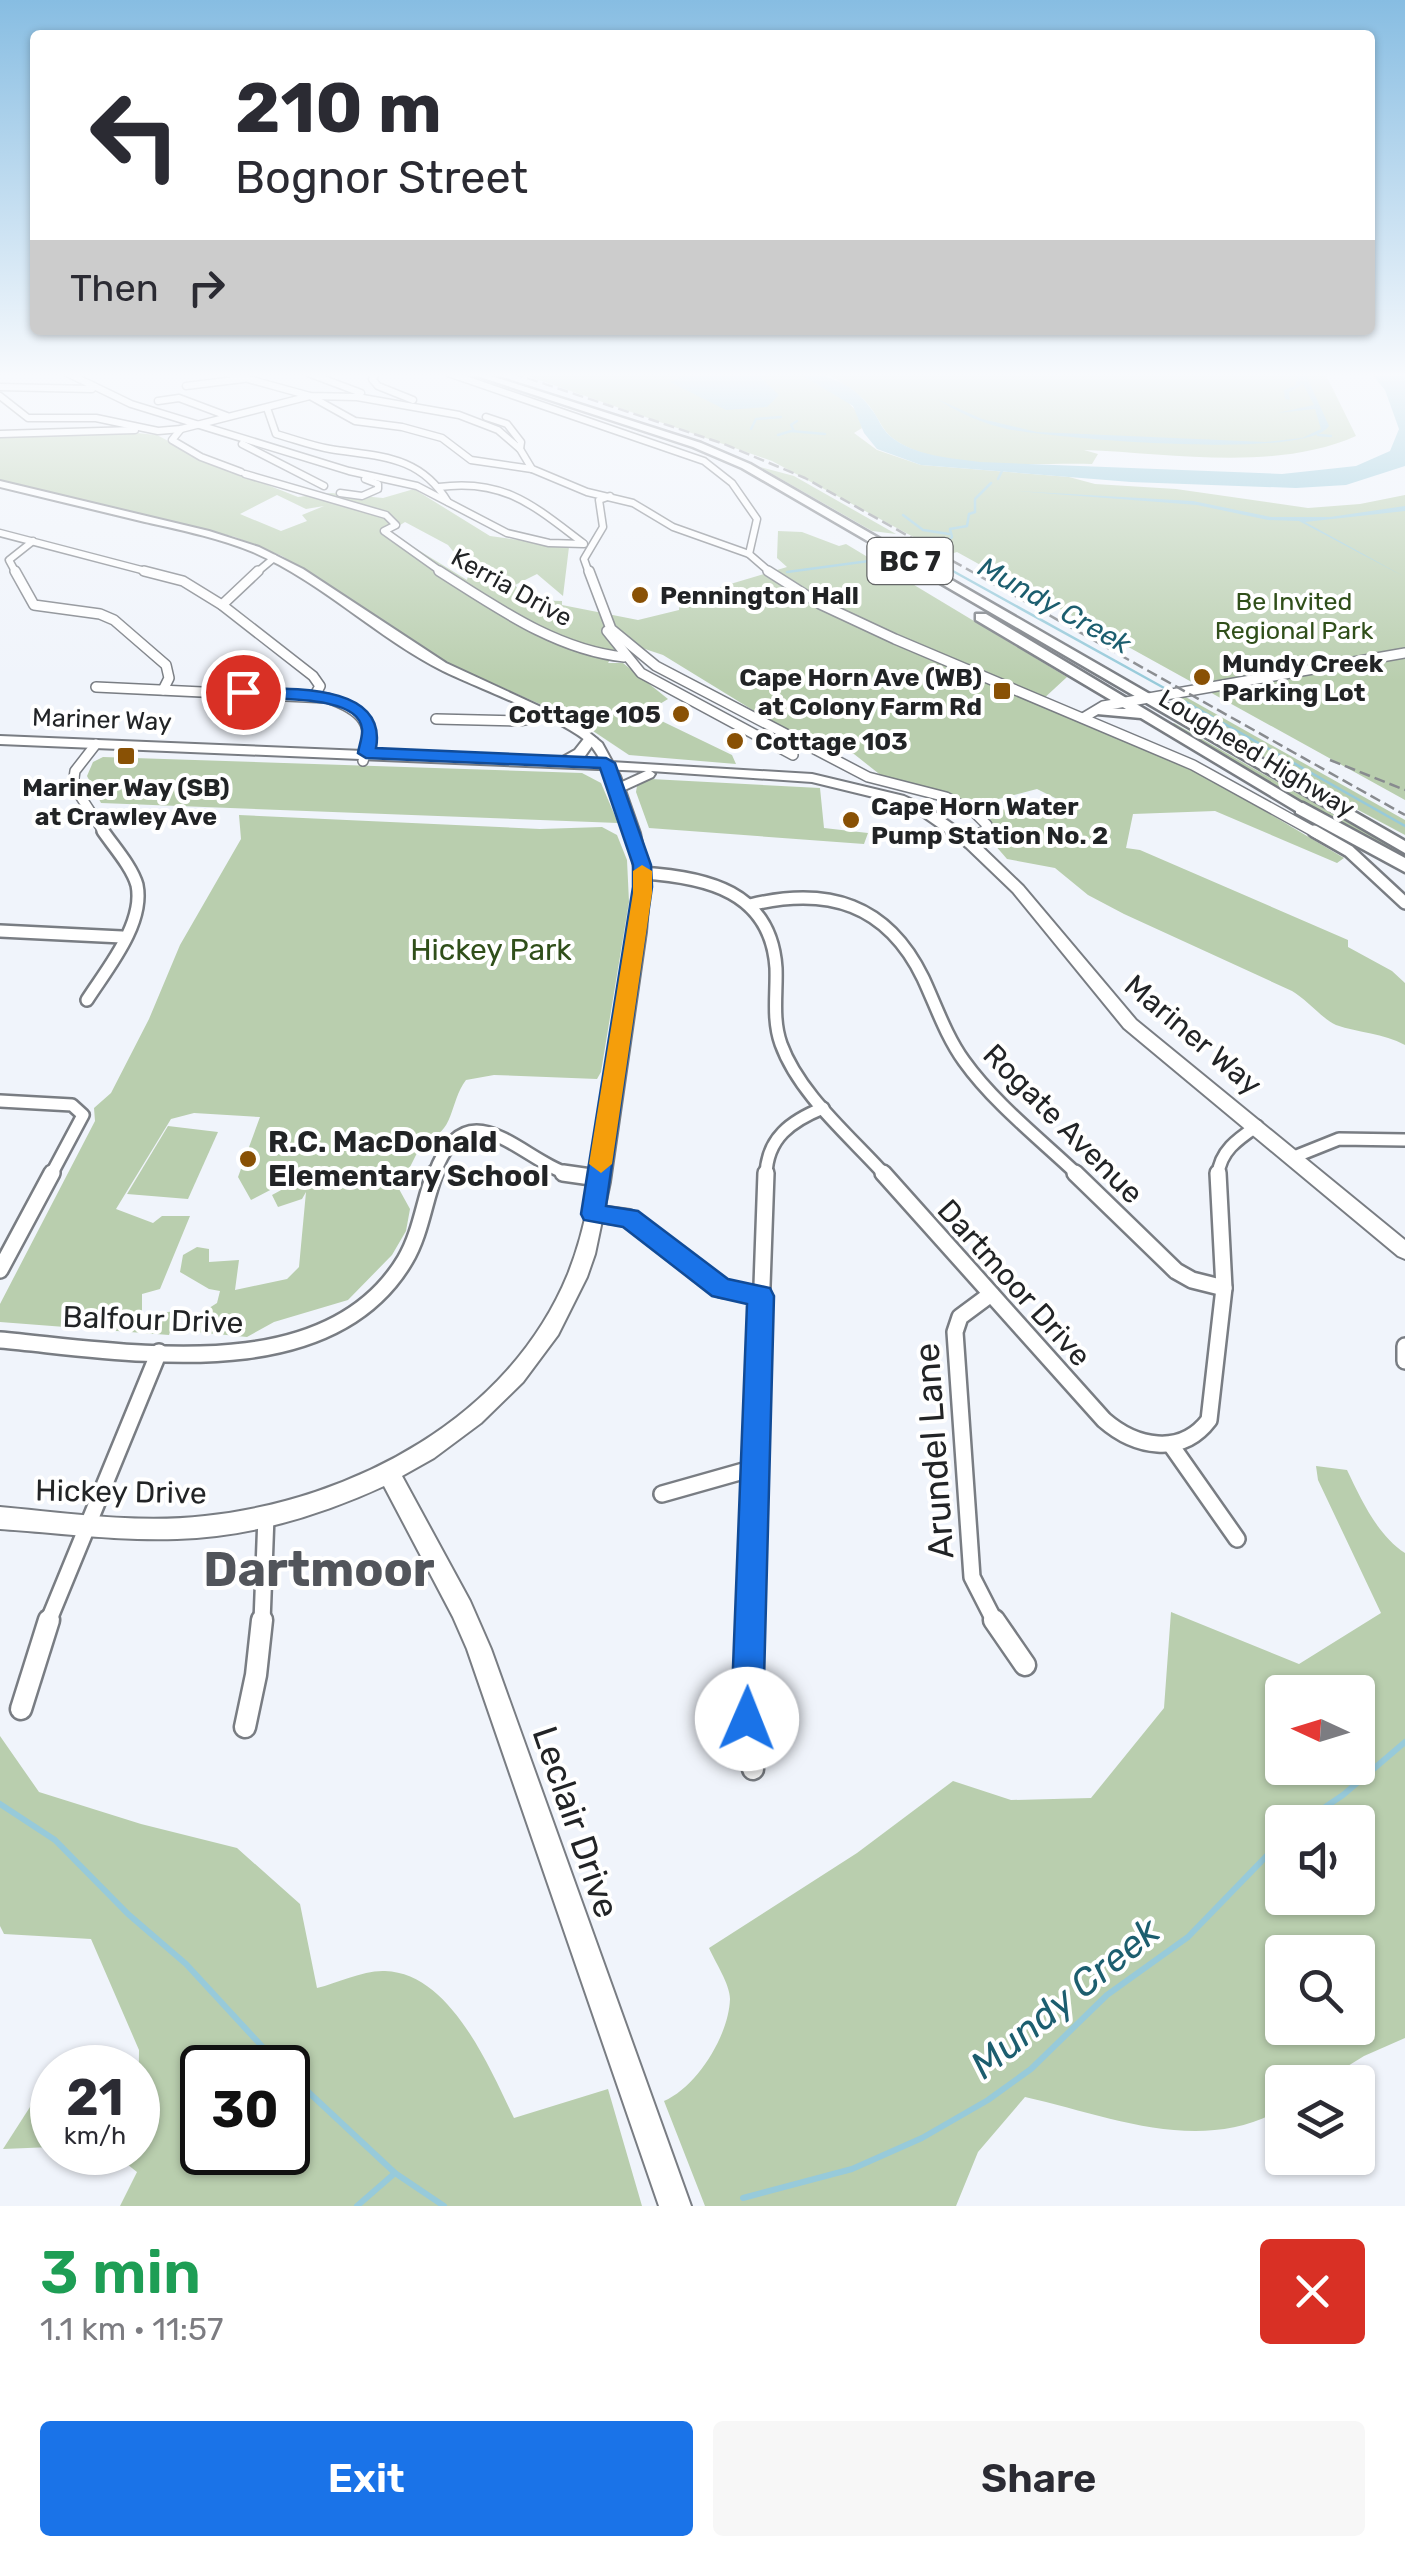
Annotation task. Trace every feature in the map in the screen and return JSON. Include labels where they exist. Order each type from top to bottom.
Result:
[{"type":"highway","points":[[1303,808],[1405,869]]},
{"type":"main road","name":"Lougheed Highway","points":[[749,476],[1094,684],[1103,712]]},
{"type":"main road","name":"Lougheed Highway","points":[[763,476],[1147,698],[1169,719],[1303,808]]},
{"type":"main road","points":[[995,626],[1127,694],[1147,698]]},
{"type":"main road","points":[[1094,684],[1103,712]]},
{"type":"main road","points":[[1103,712],[1169,719],[1169,702],[1176,692]]},
{"type":"main road","points":[[1103,712],[1146,706],[1270,768]]},
{"type":"main road","name":"Lougheed Highway","points":[[1169,719],[1270,768],[1405,848]]},
{"type":"main road","points":[[1329,802],[1405,840]]},
{"type":"street","name":"Kerria Drive","points":[[250,476],[282,488],[314,491],[386,515],[395,520],[396,525],[384,531],[392,540],[494,606],[600,657],[624,657]]},
{"type":"street","points":[[301,476],[354,496],[378,489],[378,484],[361,476]]},
{"type":"street","points":[[372,476],[417,486],[507,533],[549,543],[588,544]]},
{"type":"street","points":[[422,476],[439,487],[448,502]]},
{"type":"street","points":[[549,476],[587,492],[633,502],[705,540],[749,554],[775,577],[820,604],[1058,708],[1103,712],[1176,692],[1405,653]]},
{"type":"street","points":[[723,476],[732,483],[757,520],[749,554]]},
{"type":"street","points":[[439,487],[466,483],[521,496],[588,544]]},
{"type":"street","points":[[0,484],[205,532],[274,558],[427,658],[591,739],[580,752],[564,761]]},
{"type":"street","points":[[587,492],[598,504],[604,527],[588,544],[584,566],[611,629],[656,666],[868,777],[920,788],[974,812],[987,825],[988,832],[969,842]]},
{"type":"street","points":[[598,504],[610,496]]},
{"type":"street","points":[[0,533],[172,577],[222,605],[318,680],[315,695]]},
{"type":"street","points":[[34,542],[9,560],[34,606],[100,614],[114,620],[166,665],[169,678],[163,690]]},
{"type":"street","points":[[222,605],[238,595],[259,567],[274,558]]},
{"type":"street","points":[[611,629],[606,631],[624,657],[668,691],[793,754]]},
{"type":"street","points":[[96,687],[315,695],[344,703],[364,716],[372,736],[364,757]]},
{"type":"street","points":[[1103,712],[1330,840],[1358,858],[1405,903]]},
{"type":"street","points":[[436,719],[519,721],[548,716]]},
{"type":"street","name":"Hickey Drive","points":[[0,1518],[175,1528],[266,1516],[321,1501],[388,1472],[454,1431],[499,1393],[528,1361],[573,1288],[586,1251],[642,873],[611,775],[591,739]]},
{"type":"street","name":"Mariner Way","points":[[0,740],[92,747],[564,761],[611,775],[860,788]]},
{"type":"street","points":[[88,1000],[137,910],[138,886],[74,788],[75,771],[92,747]]},
{"type":"street","name":"Mariner Way","points":[[0,748],[92,747]]},
{"type":"street","name":"Mariner Way","points":[[364,757],[611,775],[800,776],[860,788],[924,810],[969,842],[1018,889],[1122,1016],[1405,1251]]},
{"type":"street","points":[[642,873],[708,882],[750,905]]},
{"type":"street","name":"Rogate Avenue","points":[[750,905],[787,896],[826,898],[863,912],[892,932],[908,950],[951,1040],[974,1074],[1176,1270],[1192,1280],[1224,1288]]},
{"type":"street","name":"Dartmoor Drive","points":[[750,905],[773,944],[773,1013],[778,1042],[795,1073],[1112,1428],[1140,1442],[1171,1445]]},
{"type":"street","points":[[0,931],[122,937]]},
{"type":"street","points":[[0,1101],[68,1104],[80,1110],[81,1121],[0,1270]]},
{"type":"street","points":[[753,1770],[747,1741],[747,1697],[766,1168],[770,1148],[784,1128],[823,1108]]},
{"type":"street","points":[[1238,1539],[1171,1445],[1192,1438],[1209,1420],[1224,1288],[1218,1168],[1232,1143],[1257,1126]]},
{"type":"street","name":"Balfour Drive","points":[[0,1340],[226,1355],[267,1349],[315,1333],[357,1308],[383,1286],[405,1259],[422,1224],[442,1153],[459,1137],[478,1131],[499,1133],[562,1172],[598,1178]]},
{"type":"street","points":[[1294,1156],[1339,1139],[1405,1140]]},
{"type":"street","points":[[593,1214],[629,1218],[721,1288],[761,1296]]},
{"type":"street","name":"Arundel Lane","points":[[990,1294],[960,1317],[955,1332],[972,1577],[989,1614],[1024,1665]]},
{"type":"street","points":[[1405,1346],[1405,1361]]},
{"type":"street","points":[[21,1709],[37,1649],[159,1352]]},
{"type":"street","points":[[662,1494],[754,1468]]},
{"type":"street","name":"Leclair Drive","points":[[388,1472],[462,1609],[479,1649],[675,2206]]},
{"type":"street","points":[[245,1726],[256,1691],[266,1516]]},
{"type":"green space","points":[[0,476],[245,476],[298,497],[331,493],[383,498],[414,489],[490,536],[569,547],[563,596],[537,574],[515,585],[527,600],[562,601],[562,605],[638,620],[679,610],[680,599],[787,567],[777,558],[778,531],[802,532],[839,546],[846,544],[1067,677],[1041,701],[1179,760],[1344,858],[1337,863],[1215,811],[1133,814],[1126,848],[1140,850],[1348,940],[1348,947],[1392,971],[1405,983],[1405,1045],[1336,1025],[1292,991],[1124,914],[1088,895],[1055,868],[1007,859],[994,844],[997,838],[979,809],[1033,810],[1047,815],[1040,810],[1063,802],[1037,789],[979,804],[883,777],[854,754],[829,748],[801,730],[787,731],[663,655],[642,648],[614,654],[608,663],[623,663],[668,699],[645,713],[732,755],[736,764],[629,755],[578,721],[445,662],[282,556],[235,537],[0,481]],"holes":[[[277,495],[306,509],[324,506],[302,515],[307,521],[281,531],[240,514]],[[405,522],[448,545],[469,571],[467,580],[389,532]]]},
{"type":"green space","points":[[776,476],[794,476],[896,534],[872,531]]},
{"type":"green space","name":"Be Invited Regional Park","points":[[800,476],[1056,476],[1095,484],[1176,489],[1308,508],[1405,495],[1405,800],[957,552],[947,555]]},
{"type":"green space","points":[[1184,696],[1405,820],[1405,835],[1276,766],[1178,707],[1175,699]]},
{"type":"green space","points":[[1174,723],[1405,855],[1405,862],[1170,725]]},
{"type":"green space","points":[[103,757],[582,773],[601,783],[618,823],[101,803],[87,776],[93,762]]},
{"type":"green space","points":[[651,779],[820,788],[824,828],[868,833],[864,844],[649,828],[636,792],[637,786]]},
{"type":"green space","name":"Hickey Park","points":[[239,815],[540,829],[602,827],[617,835],[627,860],[629,902],[601,1072],[597,1079],[494,1075],[466,1080],[446,1124],[434,1136],[424,1139],[399,1189],[410,1209],[406,1231],[392,1255],[348,1300],[274,1322],[247,1337],[186,1331],[195,1317],[217,1303],[220,1291],[180,1272],[183,1255],[197,1247],[209,1249],[209,1262],[239,1260],[235,1290],[287,1279],[299,1267],[306,1192],[302,1199],[278,1207],[272,1195],[296,1182],[251,1200],[238,1177],[260,1117],[194,1113],[171,1119],[116,1209],[153,1223],[162,1216],[190,1216],[160,1289],[142,1294],[142,1324],[160,1319],[160,1313],[176,1311],[169,1335],[0,1322],[0,1304],[95,1121],[94,1108],[111,1093],[149,1019],[180,945],[241,839]]},
{"type":"green space","points":[[168,1126],[218,1132],[188,1199],[127,1194]]},
{"type":"green space","points":[[1316,1466],[1347,1470],[1378,1526],[1405,1553],[1405,2038],[1349,2065],[1265,2065],[1265,2117],[1219,2130],[1155,2128],[1025,2097],[978,2152],[956,2206],[705,2206],[664,2101],[699,2072],[724,2028],[729,1993],[709,1948],[857,1853],[953,1781],[1011,1800],[1091,1798],[1164,1708],[1171,1612],[1299,1664],[1381,1613],[1318,1480]]},
{"type":"green space","points":[[0,1736],[39,1792],[141,1824],[237,1848],[300,1904],[317,1988],[385,1971],[409,1976],[430,1988],[448,2005],[480,2050],[514,2118],[608,2089],[642,2206],[120,2206],[136,2175],[160,2175],[160,2045],[137,2045],[91,1939],[4,1934],[0,1926]]},
{"type":"green space","points":[[30,2107],[30,2148],[3,2149]]},
{"type":"water","points":[[1056,476],[1374,476],[1346,485],[1296,488]]},
{"type":"water","points":[[1015,491],[1193,501],[1271,517],[1330,517],[1405,506],[1405,511],[1305,522],[1405,577],[1299,521],[1268,520],[1197,505]]},
{"type":"waterway","points":[[941,547],[952,537],[950,529],[967,526],[969,514],[975,512],[975,499],[991,483]]},
{"type":"waterway","points":[[903,515],[923,530],[949,534]]},
{"type":"waterway","points":[[912,555],[927,553]]},
{"type":"waterway","name":"Mundy Creek","points":[[928,553],[942,565],[1166,689]]},
{"type":"waterway","points":[[787,572],[869,561]]},
{"type":"waterway","name":"Mundy Creek","points":[[1184,701],[1405,826]]},
{"type":"waterway","name":"Mundy Creek","points":[[1328,1805],[1405,1742]]},
{"type":"waterway","points":[[0,1804],[55,1840],[128,1914],[186,1964],[261,2045]]},
{"type":"waterway","name":"Mundy Creek","points":[[743,2198],[852,2169],[922,2138],[988,2100],[1031,2069],[1107,1995],[1188,1937],[1265,1858]]},
{"type":"waterway","points":[[310,2094],[395,2173]]},
{"type":"waterway","name":"Mundy Creek","points":[[357,2206],[395,2173]]},
{"type":"waterway","name":"Mundy Creek","points":[[395,2173],[444,2206]]},
{"type":"railway","points":[[800,476],[1405,815]]},
{"type":"railway","points":[[1330,760],[1405,790]]},
{"type":"slow traffic","points":[[601,1164],[642,893],[642,871]]},
{"type":"place","name":"Pennington Hall","points":[[640,595]]},
{"type":"place","name":"Mundy Creek Parking Lot","points":[[1202,677]]},
{"type":"place","name":"Cape Horn Ave (WB) at Colony Farm Rd","points":[[1002,691]]},
{"type":"place","name":"Cottage 105","points":[[681,714]]},
{"type":"place","name":"Cottage 103","points":[[735,741]]},
{"type":"place","name":"Mariner Way (SB) at Crawley Ave","points":[[126,756]]},
{"type":"place","name":"Cape Horn Water Pump Station No. 2","points":[[851,820]]},
{"type":"place","name":"R.C. MacDonald Elementary School","points":[[248,1159]]},
{"type":"district","name":"Dartmoor","points":[[319,1569]]},
{"type":"route","points":[[243,692],[315,695],[353,708],[367,720],[371,730],[366,753],[606,763],[642,865],[643,887],[593,1214],[629,1218],[721,1288],[761,1296],[747,1719]]}]
